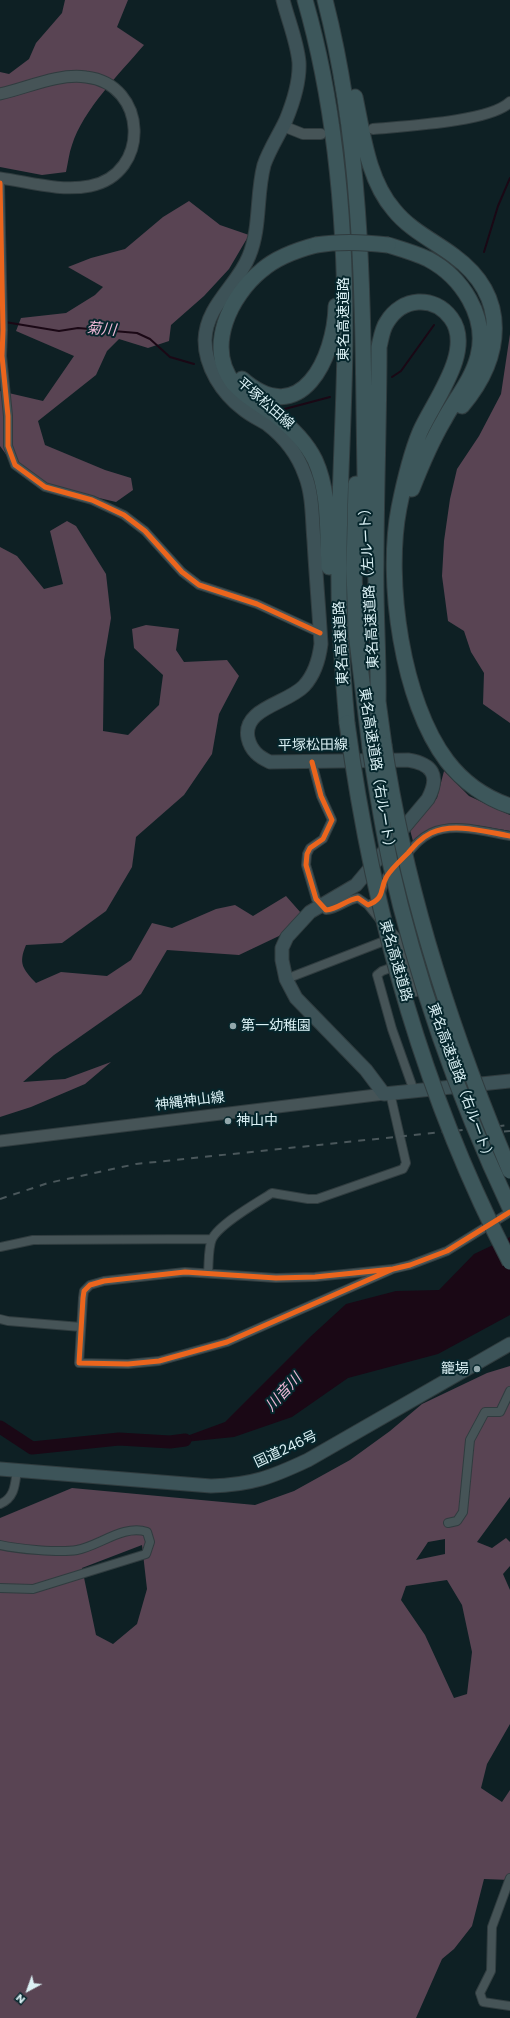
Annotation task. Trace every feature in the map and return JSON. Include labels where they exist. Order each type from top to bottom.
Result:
[{"type":"highway","name":"東名高速道路","points":[[305,0],[320,62],[334,143],[341,216],[345,281],[345,345],[339,551],[344,687],[347,723],[361,821],[372,873],[403,991],[421,1050],[446,1118],[475,1189],[510,1262]]},
{"type":"highway","name":"東名高速道路","points":[[326,0],[339,61],[352,140],[362,266]]},
{"type":"highway","points":[[326,0],[350,69],[369,163],[381,191],[394,211],[410,227],[455,256],[470,269],[482,284],[491,305],[494,323],[494,342],[486,370],[472,394],[426,454]]},
{"type":"highway","points":[[317,249],[290,262],[267,276],[253,290],[239,308],[231,329],[229,350],[232,364],[241,378],[252,387],[263,393],[277,396],[293,395],[307,387],[325,361],[330,347],[334,328],[337,291],[334,143]]},
{"type":"highway","points":[[344,687],[333,618],[327,515],[322,479],[314,459],[304,442],[290,428],[234,384],[225,367],[221,351],[223,327],[232,305],[246,285],[273,262],[301,250],[387,250],[427,259],[449,274],[468,295],[479,323],[480,338],[478,356],[472,372],[426,454],[414,483],[407,510],[403,553],[407,615],[418,676],[438,729],[454,755],[478,779],[510,797]]},
{"type":"highway","points":[[387,250],[422,268],[443,281],[460,300],[466,312],[470,326],[470,354],[464,370],[435,416],[408,471]]},
{"type":"highway","name":"東名高速道路（左ルート）","points":[[362,266],[367,563],[371,633],[378,703],[377,747],[394,807],[406,862],[437,975],[475,1085],[510,1171]]},
{"type":"highway","name":"東名高速道路（右ルート）","points":[[362,266],[354,569],[356,632],[377,747],[390,862],[404,918],[442,1043],[468,1112],[510,1208]]},
{"type":"highway","points":[[378,703],[376,564],[379,347],[386,322],[400,306],[416,301],[432,303],[447,312],[455,323],[458,336],[458,349],[449,377],[420,434],[408,471],[399,508],[395,533],[395,581],[403,648],[417,704],[430,734],[448,762],[472,786],[486,796],[510,806]]},
{"type":"highway","name":"国道246号","points":[[0,1469],[211,1486],[237,1485],[256,1482],[276,1476],[308,1460],[510,1344]]},
{"type":"main road","name":"平塚松田線","points":[[283,0],[299,62],[297,84],[283,126],[264,165],[258,205],[257,233],[249,258],[217,304],[210,319],[205,339],[208,361],[217,380],[227,395],[243,409],[266,424],[282,438],[295,454],[305,475],[311,500],[320,633],[318,659],[314,671],[304,686],[290,697],[253,716],[249,723],[247,732],[253,750],[259,757],[270,762],[408,760],[420,762],[429,768],[433,776],[434,787],[428,799],[356,885],[321,904],[310,912],[287,937],[282,948],[282,960],[286,979],[296,998],[304,1008],[366,1070],[387,1094]]},
{"type":"main road","points":[[0,94],[68,76],[86,77],[105,81],[118,91],[129,107],[134,123],[135,139],[131,153],[124,165],[104,182],[91,186],[76,188],[57,187],[0,178]]},
{"type":"main road","points":[[387,1094],[510,1082]]},
{"type":"main road","name":"神縄神山線","points":[[0,1141],[387,1094]]},
{"type":"street","points":[[373,128],[476,117],[498,110],[510,102]]},
{"type":"street","points":[[283,126],[303,134],[321,134]]},
{"type":"street","points":[[0,183],[3,330],[1,355],[8,416],[8,446],[12,459],[20,469],[45,487],[92,500],[124,515],[145,531],[182,572],[199,586],[257,604],[320,633]]},
{"type":"street","points":[[312,762],[321,796],[332,820],[323,839],[310,848],[307,854],[306,865],[316,899],[326,910],[333,909],[350,899],[358,898],[368,905],[401,942],[416,992]]},
{"type":"street","points":[[368,905],[382,895],[388,875],[399,862],[419,841],[432,833],[442,830],[461,829],[510,836]]},
{"type":"street","points":[[286,979],[396,936]]},
{"type":"street","points":[[407,962],[382,971],[377,975],[392,1029],[414,1091]]},
{"type":"street","points":[[208,1273],[212,1239],[221,1229],[239,1214],[272,1193],[317,1199],[404,1169],[406,1163],[387,1094]]},
{"type":"street","points":[[393,1269],[228,1342],[159,1361],[128,1364],[79,1363],[84,1291],[90,1285],[104,1280],[185,1272],[276,1278],[307,1277],[393,1269],[410,1265],[447,1251],[510,1212]]},
{"type":"street","points":[[0,1247],[33,1240],[212,1239]]},
{"type":"street","points":[[0,1319],[81,1328]]},
{"type":"street","points":[[448,1523],[457,1521],[463,1512],[470,1440],[485,1412],[500,1412],[510,1391]]},
{"type":"street","points":[[0,1504],[10,1498],[14,1491],[17,1470]]},
{"type":"street","points":[[0,1545],[25,1549],[76,1550],[126,1532],[139,1529],[147,1532],[150,1542],[146,1554],[91,1572],[33,1589],[0,1588]]},
{"type":"street","points":[[510,1878],[492,1927],[491,1971],[480,1993],[483,2002],[510,2006]]},
{"type":"shaded area","points":[[65,0],[128,0],[117,27],[144,45],[93,105],[77,132],[69,155],[66,172],[42,175],[0,167],[0,72],[9,74],[29,59],[36,43],[62,13]]},
{"type":"shaded area","points":[[189,201],[220,225],[249,235],[229,269],[204,296],[171,325],[169,341],[148,348],[119,339],[107,351],[96,375],[38,421],[45,445],[105,470],[131,478],[133,490],[116,502],[40,484],[10,460],[0,446],[0,391],[43,401],[74,356],[16,331],[21,318],[66,313],[95,295],[103,287],[68,267],[91,258],[125,249],[163,217]]},
{"type":"shaded area","points":[[510,334],[510,723],[483,704],[484,673],[471,652],[464,631],[448,621],[442,576],[444,541],[450,499],[457,469],[479,436],[501,394]]},
{"type":"shaded area","points":[[67,521],[76,526],[106,574],[111,618],[104,660],[103,731],[128,735],[159,705],[163,675],[134,648],[132,629],[146,625],[179,629],[176,650],[184,662],[227,660],[239,676],[219,714],[212,754],[184,795],[136,837],[132,867],[106,911],[62,943],[26,945],[22,957],[25,970],[36,983],[61,972],[107,976],[131,960],[152,923],[172,928],[216,909],[235,905],[253,916],[286,896],[301,913],[279,936],[239,955],[167,950],[141,994],[54,1055],[23,1082],[65,1079],[111,1062],[85,1084],[31,1107],[0,1117],[0,547],[17,556],[44,589],[63,584],[50,531]]},
{"type":"shaded area","points":[[444,771],[469,796],[510,815],[510,831],[484,826],[459,824],[448,825],[425,833],[413,841],[410,830],[437,798]]},
{"type":"shaded area","points":[[510,1366],[510,1497],[477,1542],[492,1548],[506,1538],[510,1542],[510,1566],[503,1574],[510,1590],[510,1724],[487,1764],[481,1788],[502,1802],[510,1790],[510,1880],[484,1879],[472,1926],[454,1949],[442,1959],[416,2018],[0,2018],[0,1518],[72,1488],[255,1505],[294,1491],[350,1460],[390,1431],[422,1404],[487,1373]],"holes":[[[445,1539],[445,1554],[416,1560],[428,1542]],[[142,1545],[147,1589],[137,1624],[113,1644],[96,1635],[82,1568]],[[447,1580],[462,1605],[472,1652],[467,1694],[454,1698],[425,1635],[401,1600],[406,1586]]]},
{"type":"water","points":[[510,1237],[510,1315],[438,1354],[348,1378],[292,1417],[234,1437],[165,1444],[225,1422],[309,1338],[346,1304],[396,1291],[439,1290],[474,1254]]},
{"type":"waterway","name":"菊川","points":[[484,252],[498,206],[510,178]]},
{"type":"waterway","name":"菊川","points":[[5,322],[59,331],[78,328],[137,333],[150,339],[170,357],[194,364]]},
{"type":"waterway","name":"菊川","points":[[392,377],[401,371],[434,325]]},
{"type":"waterway","name":"菊川","points":[[281,410],[330,397]]},
{"type":"waterway","name":"川音川","points":[[0,1427],[32,1448],[119,1439],[170,1442],[185,1440]]},
{"type":"railway","points":[[0,1199],[48,1183],[136,1164],[510,1125]]},
{"type":"railway","points":[[490,1133],[510,1131]]},
{"type":"cycle path","points":[[0,183],[3,330],[2,356],[8,416],[8,446],[15,465],[45,487],[92,500],[124,515],[145,531],[182,572],[199,585],[257,604],[320,633]]},
{"type":"cycle path","points":[[312,762],[321,796],[332,820],[323,839],[310,848],[307,854],[306,865],[316,899],[326,910],[358,898],[368,905],[374,902],[380,896],[387,876],[391,870],[418,842],[431,833],[450,828],[460,828],[481,830],[510,836]]},
{"type":"cycle path","points":[[393,1269],[227,1342],[159,1361],[128,1364],[79,1363],[83,1298],[84,1291],[90,1285],[104,1281],[185,1272],[276,1278],[315,1277],[393,1269],[410,1265],[447,1251],[510,1212]]},
{"type":"place","name":"第一幼稚園","points":[[233,1026]]},
{"type":"place","name":"神山中","points":[[228,1121]]},
{"type":"place","name":"籠場","points":[[477,1369]]}]
